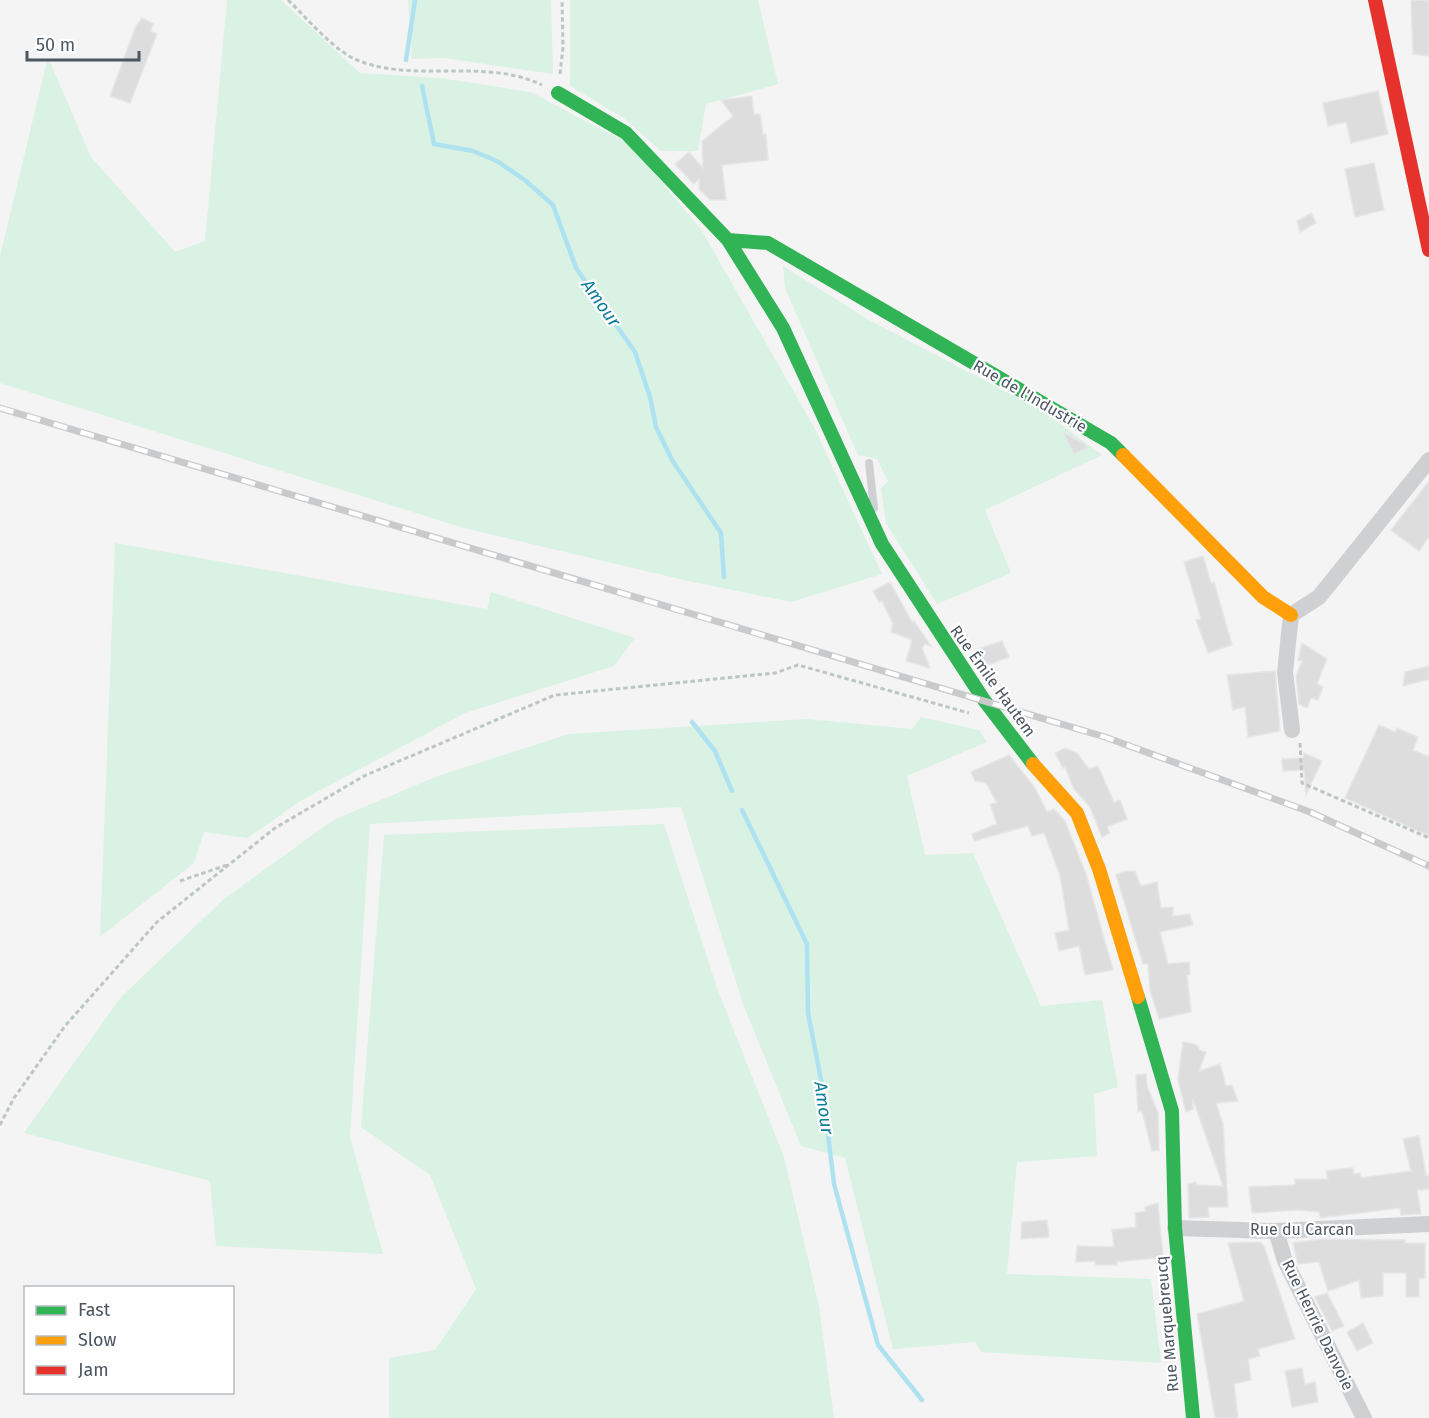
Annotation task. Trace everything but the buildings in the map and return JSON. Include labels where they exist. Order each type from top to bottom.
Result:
[{"type":"street","points":[[1375,0],[1429,250]]},
{"type":"street","name":"Rue Émile Hautem","points":[[558,93],[626,133],[643,147],[728,240],[783,328],[875,529],[932,625],[995,715],[1037,769],[1077,813],[1099,869],[1172,1111],[1175,1228]]},
{"type":"street","name":"Rue de l'Industrie","points":[[728,240],[768,243],[1111,443],[1263,597],[1291,615]]},
{"type":"street","points":[[1293,730],[1286,672],[1291,615],[1319,597],[1429,460]]},
{"type":"street","name":"Rue du Carcan","points":[[1175,1228],[1276,1231],[1429,1224]]},
{"type":"street","name":"Rue Marquebreucq","points":[[1175,1228],[1193,1418]]},
{"type":"street","name":"Rue Henrie Danvoie","points":[[1276,1231],[1285,1261],[1364,1418]]},
{"type":"lane","points":[[869,463],[875,529]]},
{"type":"path","points":[[288,0],[324,35],[355,60],[392,70],[484,71],[525,77],[558,93],[563,47],[562,0]]},
{"type":"path","points":[[0,1125],[42,1056],[119,963],[157,922],[275,828],[364,776],[555,695],[775,673],[798,665],[966,712],[995,715]]},
{"type":"path","points":[[1293,730],[1299,733],[1302,783],[1429,838]]},
{"type":"path","points":[[180,880],[229,865]]},
{"type":"green space","points":[[227,0],[281,0],[360,73],[440,78],[531,92],[631,145],[702,231],[814,427],[882,574],[791,602],[684,580],[464,528],[0,383],[0,256],[48,57],[91,157],[175,252],[205,241]]},
{"type":"green space","points":[[408,0],[551,0],[553,74],[445,58],[412,59]]},
{"type":"green space","points":[[570,0],[758,0],[778,84],[706,104],[698,151],[661,151],[625,119],[570,86]]},
{"type":"green space","points":[[783,266],[869,320],[1041,410],[1102,455],[985,510],[1011,573],[937,604],[886,523],[881,488],[888,481],[877,459],[858,455],[785,288]]},
{"type":"green space","points":[[115,543],[487,609],[491,592],[635,638],[614,666],[465,713],[300,801],[248,838],[204,832],[194,863],[100,937]]},
{"type":"green space","points":[[921,717],[979,730],[987,742],[907,776],[925,855],[973,853],[1041,1006],[1102,1000],[1118,1087],[1094,1094],[1097,1156],[1017,1162],[1007,1274],[1151,1279],[1161,1363],[981,1352],[975,1342],[893,1349],[845,1158],[801,1146],[743,1004],[681,807],[370,824],[350,1137],[383,1254],[216,1246],[210,1181],[24,1133],[121,997],[224,899],[333,820],[438,776],[569,734],[807,719],[912,729]]},
{"type":"green space","points":[[664,824],[717,988],[784,1157],[819,1306],[834,1418],[389,1418],[389,1358],[435,1350],[476,1289],[430,1175],[361,1127],[384,835]]},
{"type":"waterway","name":"Amour","points":[[406,60],[415,0]]},
{"type":"waterway","name":"Amour","points":[[422,86],[434,144],[473,151],[497,161],[526,181],[553,205],[576,268],[635,352],[650,397],[656,427],[672,460],[721,533],[724,577]]},
{"type":"waterway","name":"Amour","points":[[692,722],[715,751],[732,791]]},
{"type":"waterway","name":"Amour","points":[[742,810],[807,944],[808,1013],[822,1085],[834,1184],[878,1345],[922,1400]]},
{"type":"railway","points":[[0,408],[1105,737],[1310,812],[1429,866]]},
{"type":"traffic: fast","points":[[558,93],[626,133],[728,240],[783,328],[882,544],[984,700],[1033,764]]},
{"type":"traffic: fast","points":[[728,240],[768,243],[1111,443],[1123,455]]},
{"type":"traffic: fast","points":[[1138,997],[1172,1111],[1175,1228],[1193,1418]]},
{"type":"traffic: slow","points":[[1123,455],[1263,597],[1291,615]]},
{"type":"traffic: slow","points":[[1033,764],[1077,813],[1099,869],[1138,997]]},
{"type":"traffic: jam","points":[[1375,0],[1429,250]]}]
